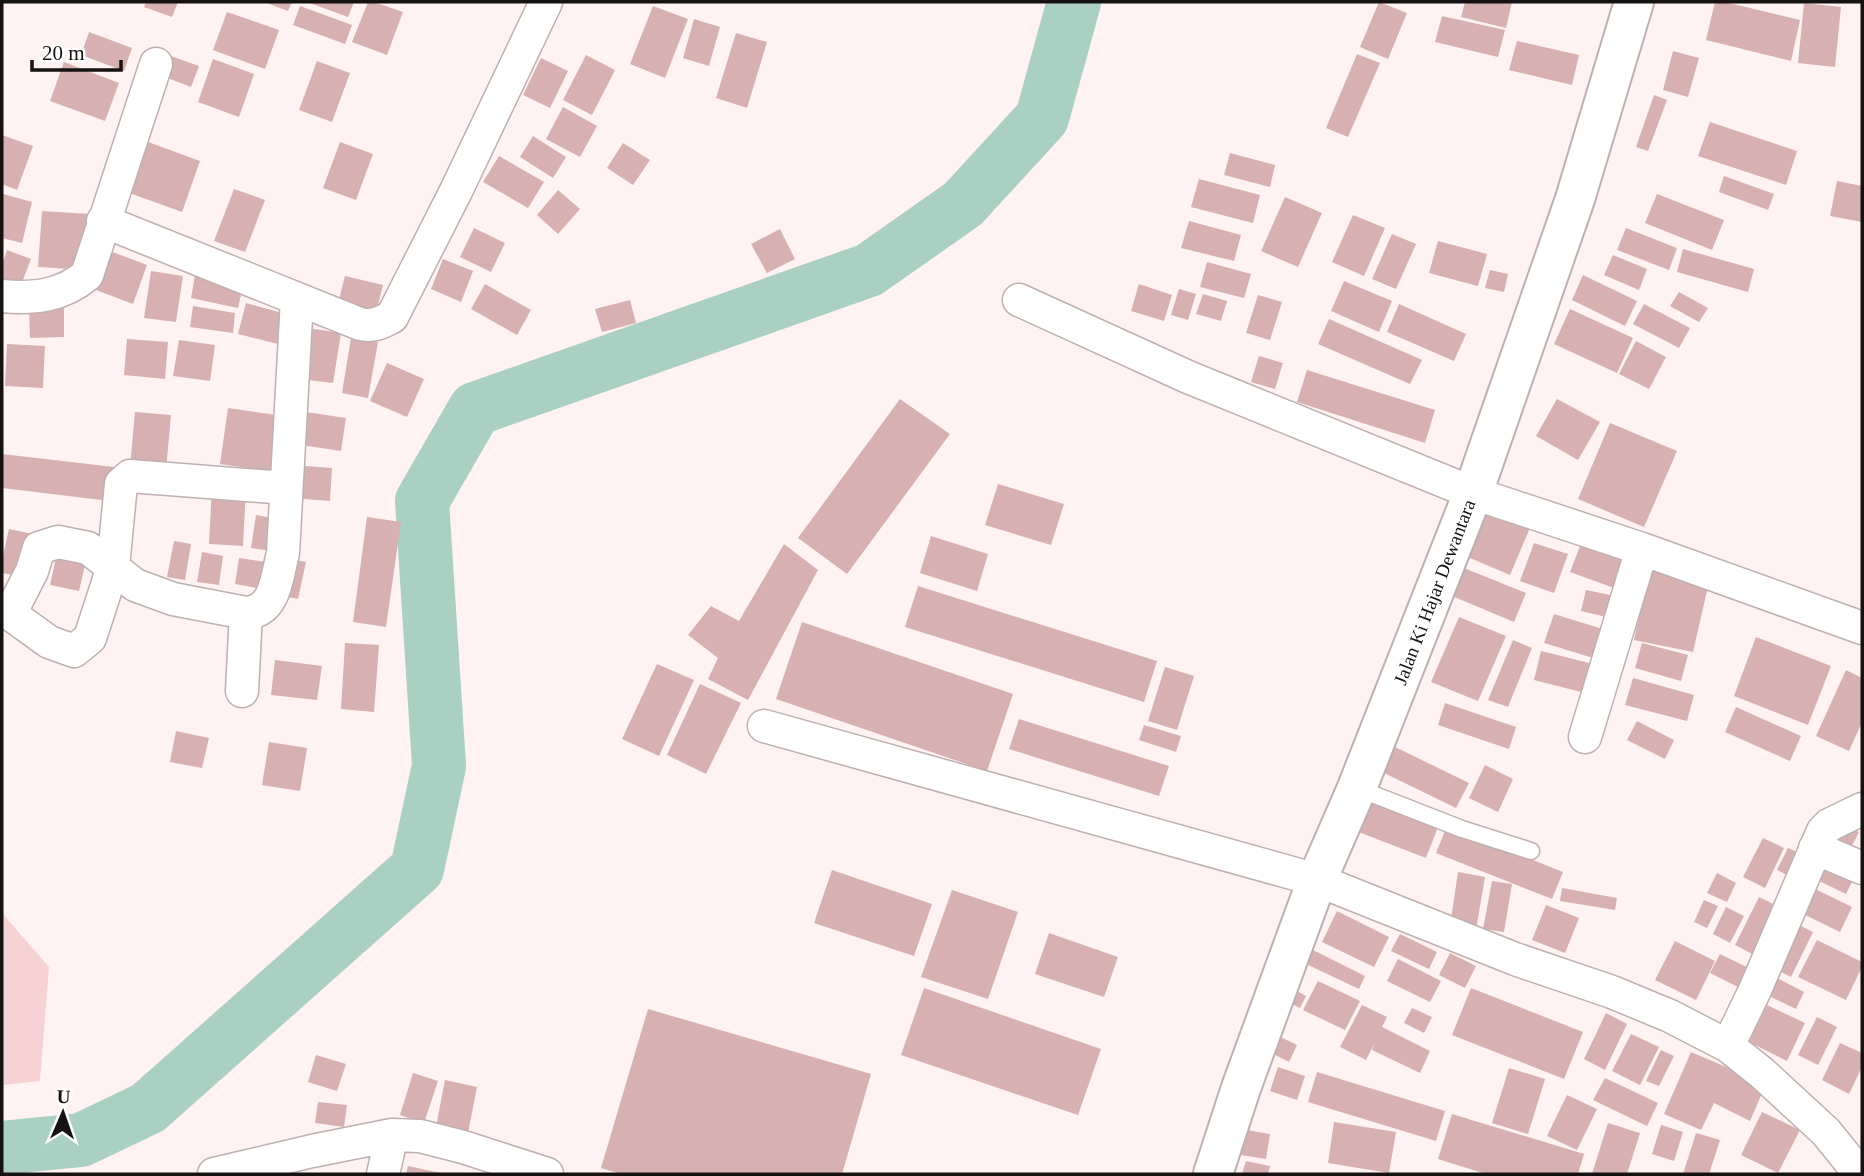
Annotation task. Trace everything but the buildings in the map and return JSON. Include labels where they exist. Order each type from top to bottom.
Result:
[{"type":"main road","name":"Jalan Ki Hajar Dewantara","points":[[1213,1174],[1241,1088],[1317,880],[1357,788],[1473,493],[1575,199],[1634,2]]},
{"type":"street","points":[[103,221],[369,326],[392,317],[456,191],[546,2]]},
{"type":"street","points":[[2,296],[22,298],[57,293],[73,286],[87,275],[156,64]]},
{"type":"street","points":[[286,488],[130,476],[121,484],[113,567],[90,638],[74,651],[48,642],[6,611],[32,571],[39,548],[58,542],[88,548],[113,567],[135,585],[173,599],[246,613],[254,613],[266,605],[273,594],[283,553],[297,299]]},
{"type":"street","points":[[1019,300],[1188,377],[1473,493],[1642,549],[1862,628]]},
{"type":"street","points":[[1585,737],[1642,549]]},
{"type":"street","points":[[242,691],[246,613]]},
{"type":"street","points":[[764,726],[1317,880],[1515,959],[1647,1006],[1728,1046],[1790,1097],[1826,1132],[1860,1174]]},
{"type":"street","points":[[1728,1046],[1823,831],[1829,825],[1862,809]]},
{"type":"street","points":[[1815,848],[1862,868]]},
{"type":"street","points":[[383,1174],[392,1135]]},
{"type":"street","points":[[214,1174],[392,1135],[420,1136],[547,1174]]},
{"type":"lane","points":[[1357,788],[1462,829],[1531,850]]},
{"type":"shaded area","points":[[2,913],[49,967],[40,1081],[2,1085]]},
{"type":"waterway","points":[[2,1148],[81,1140],[148,1108],[417,869],[439,766],[422,501],[475,409],[869,270],[963,204],[1042,118],[1074,2]]}]
